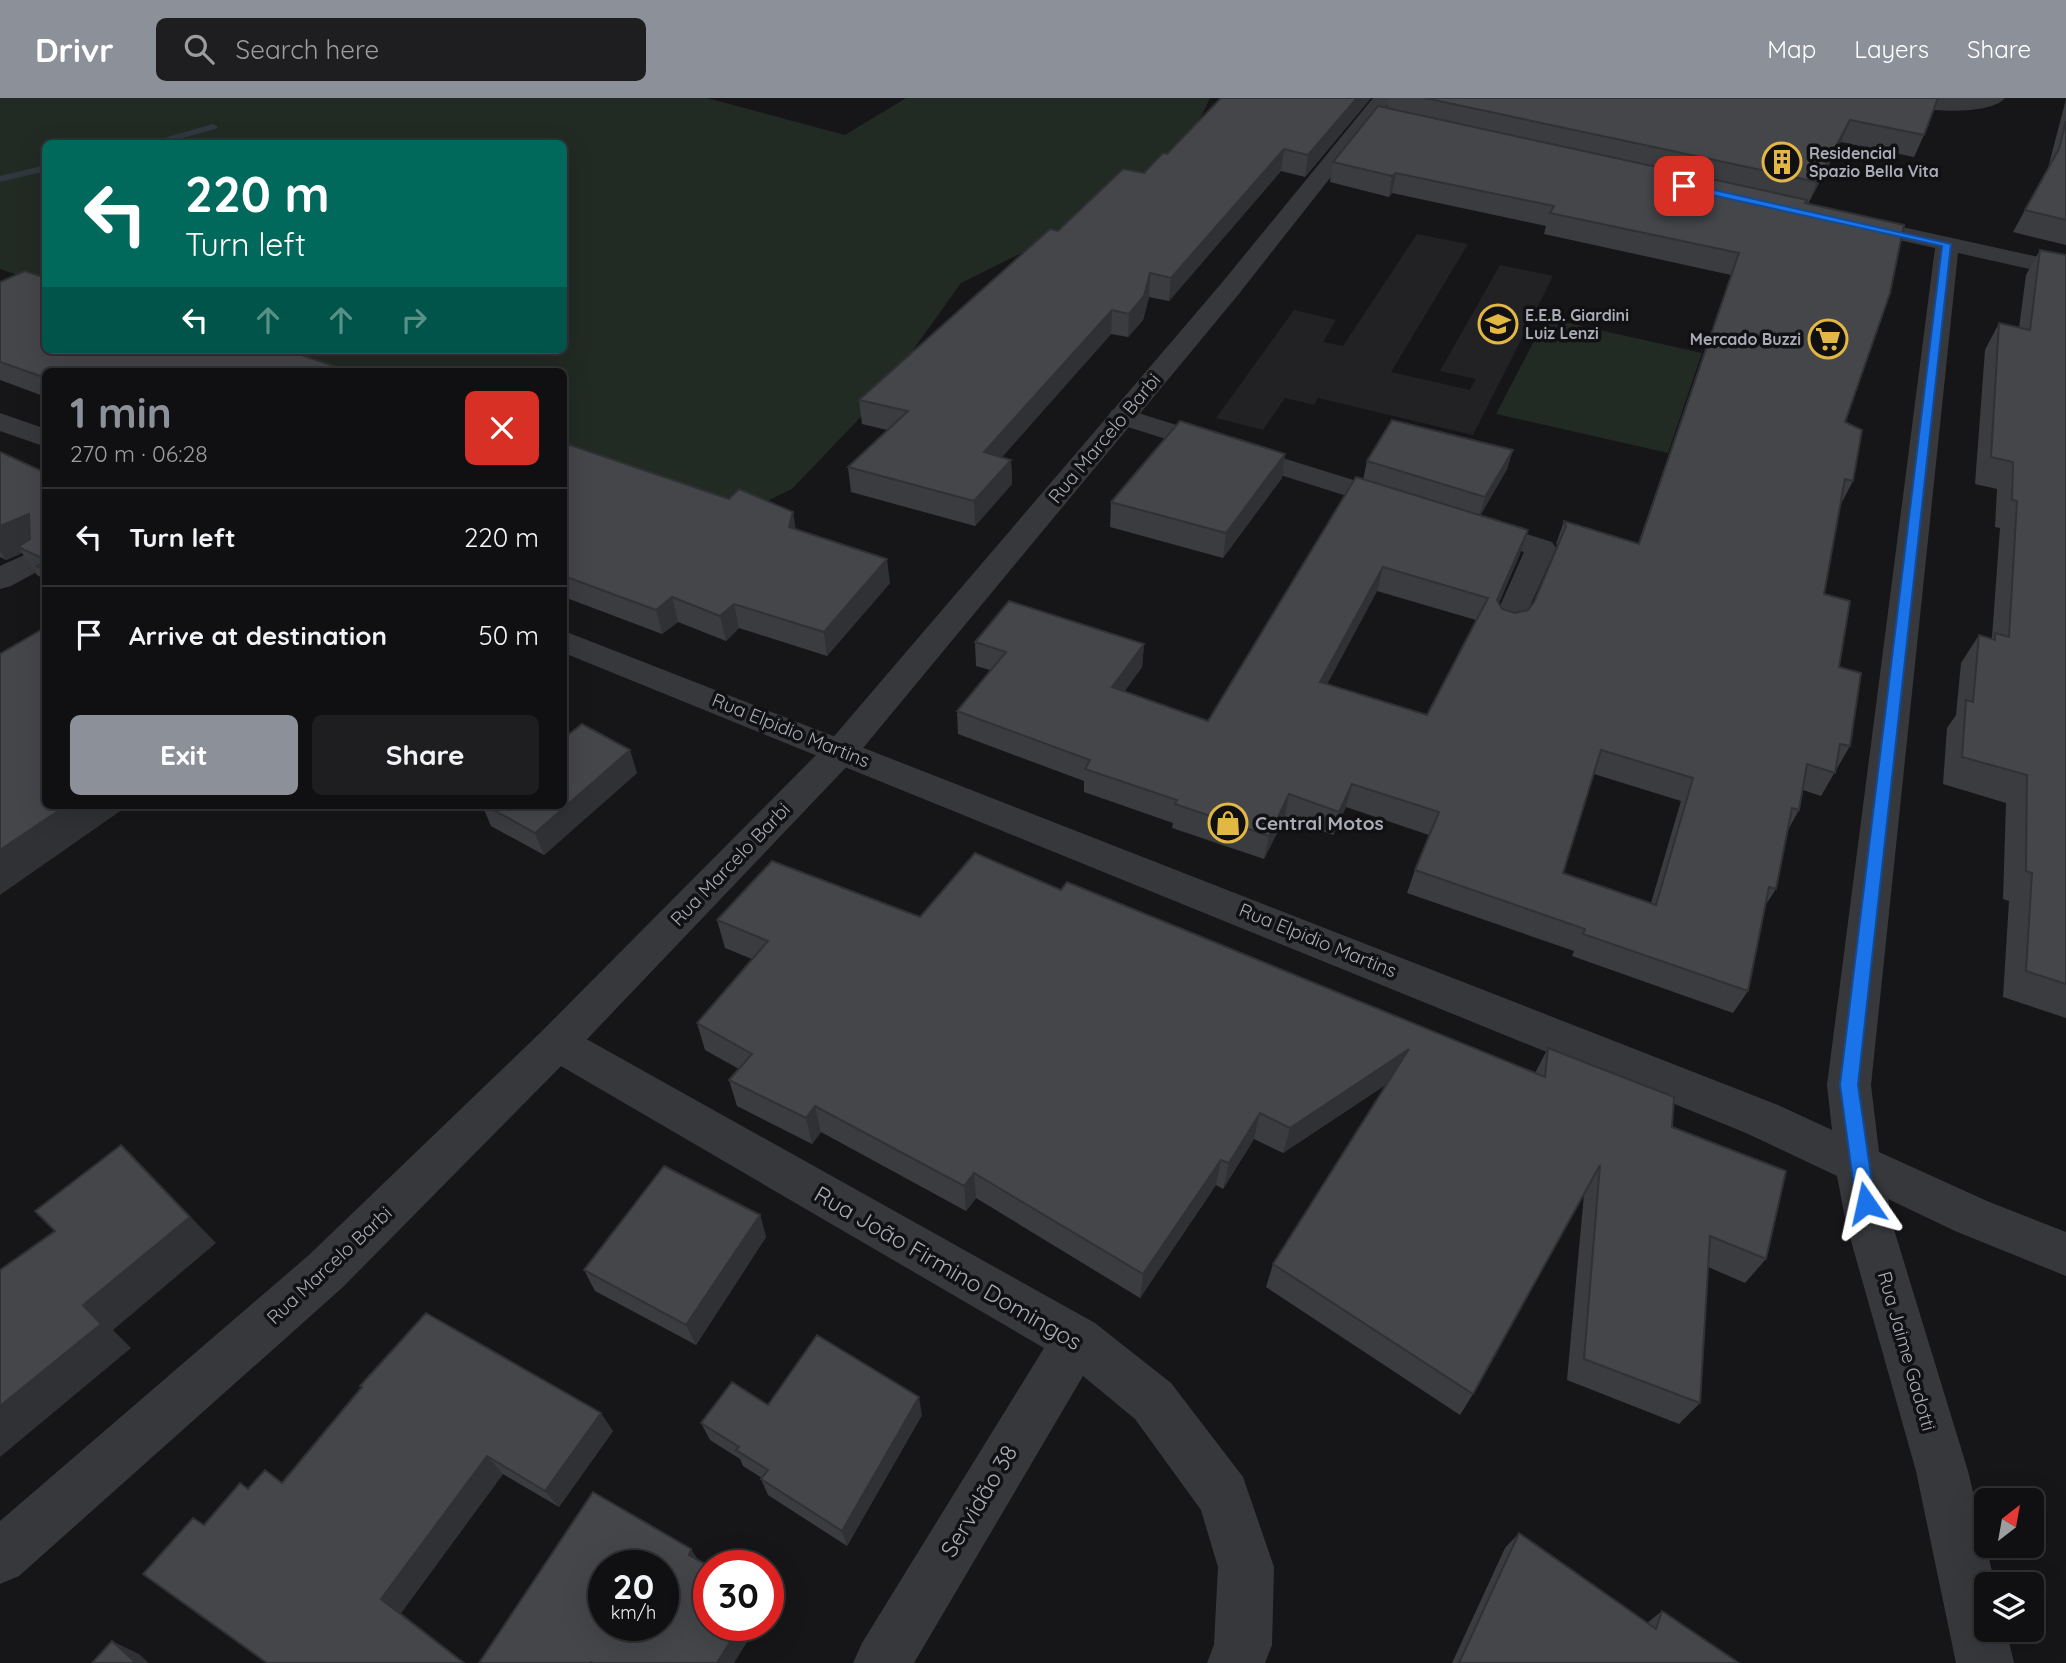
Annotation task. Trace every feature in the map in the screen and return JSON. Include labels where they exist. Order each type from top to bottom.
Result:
[{"type":"street","points":[[1907,98],[1955,106],[1985,103],[1995,98]]},
{"type":"street","name":"Rua Marcelo Barbi","points":[[0,1558],[326,1271],[556,1043],[842,750],[1382,112]]},
{"type":"street","points":[[1825,217],[2066,270]]},
{"type":"street","name":"Rua Jaime Gadotti","points":[[1947,244],[1849,1085],[1858,1164],[1869,1223],[1942,1471],[1985,1663]]},
{"type":"street","points":[[1122,416],[1541,548],[1508,624]]},
{"type":"street","points":[[0,421],[42,437]]},
{"type":"street","points":[[0,579],[42,556]]},
{"type":"street","name":"Rua Elpidio Martins","points":[[567,642],[1762,1119],[1971,1216],[2066,1254]]},
{"type":"street","name":"Rua João Firmino Domingos","points":[[556,1043],[1077,1340],[1153,1401],[1224,1496],[1246,1567],[1243,1645],[1236,1663]]},
{"type":"street","name":"Servidão 38","points":[[882,1663],[1077,1340]]},
{"type":"shaded area","points":[[0,98],[707,98],[845,135],[906,98],[1210,98],[1178,165],[1062,233],[961,283],[878,399],[792,489],[732,518],[567,462],[567,368],[292,368],[251,354],[567,354],[567,140],[42,140],[42,283],[0,269]]},
{"type":"shaded area","name":"E.E.B. Giardini Luiz Lenzi","points":[[1417,234],[1468,244],[1391,372],[1470,390],[1476,379],[1440,371],[1500,265],[1553,276],[1473,435],[1318,398],[1314,405],[1285,398],[1263,430],[1216,418],[1294,310],[1336,320],[1323,342],[1343,346]]},
{"type":"shaded area","points":[[1546,318],[1702,353],[1668,453],[1496,414]]},
{"type":"building","points":[[1221,98],[1357,98],[1308,155],[1284,149],[1171,278],[1150,273],[1144,296],[1129,314],[1112,310],[984,452],[1011,460],[974,501],[848,467],[908,411],[859,400],[1050,229],[1058,231],[1123,169],[1144,173],[1163,153],[1167,154]]},
{"type":"building","points":[[1425,98],[1938,98],[1924,135],[1850,120],[1817,182]]},
{"type":"building","points":[[1378,106],[1807,200],[1805,203],[1904,225],[1890,293],[1845,422],[1862,430],[1853,481],[1845,479],[1824,594],[1850,601],[1839,667],[1861,673],[1850,746],[1840,744],[1835,773],[1807,764],[1799,810],[1792,808],[1776,889],[1769,887],[1748,991],[1583,934],[1585,929],[1415,870],[1439,812],[1352,784],[1339,812],[1289,794],[1269,836],[1175,804],[1177,800],[1085,769],[1090,760],[957,711],[1006,652],[975,642],[1009,601],[1144,644],[1112,687],[1208,721],[1356,477],[1528,530],[1497,600],[1502,609],[1515,613],[1528,610],[1534,602],[1566,526],[1564,521],[1639,544],[1739,253],[1550,213],[1554,206],[1396,173],[1392,176],[1333,162]],"holes":[[[1383,567],[1488,598],[1427,715],[1320,682]],[[1601,750],[1693,778],[1656,905],[1563,873]]]},
{"type":"building","points":[[2066,121],[2066,220],[2025,210],[2059,149]]},
{"type":"building","points":[[2040,250],[2066,255],[2066,984],[2026,971],[2032,873],[2026,871],[2027,775],[1962,757],[1966,700],[1973,702],[1979,635],[1995,640],[1995,633],[2009,637],[2017,501],[2012,500],[2013,462],[1991,457],[1999,323],[2030,330]]},
{"type":"building","points":[[25,271],[42,277],[42,354],[298,354],[340,368],[42,368],[42,377],[0,362],[0,282]]},
{"type":"building","points":[[1392,420],[1513,450],[1485,497],[1367,461]]},
{"type":"building","points":[[1180,421],[1285,454],[1226,533],[1111,502]]},
{"type":"building","points":[[567,444],[729,499],[739,489],[793,512],[789,527],[887,559],[824,632],[734,604],[720,616],[672,597],[656,610],[567,577]]},
{"type":"building","points":[[0,452],[42,471],[42,558],[18,547],[30,539],[29,514],[0,526]]},
{"type":"building","points":[[42,629],[42,809],[61,809],[0,850],[0,654]]},
{"type":"building","points":[[582,724],[630,750],[567,805],[567,736]]},
{"type":"building","points":[[492,809],[562,809],[535,833]]},
{"type":"building","points":[[975,853],[1061,890],[1067,882],[1545,1077],[1548,1048],[1674,1097],[1672,1127],[1786,1171],[1766,1259],[1710,1236],[1700,1403],[1584,1359],[1600,1165],[1473,1394],[1273,1264],[1409,1049],[1290,1128],[1260,1113],[1229,1163],[1221,1160],[1143,1274],[974,1173],[964,1186],[815,1106],[806,1118],[729,1080],[752,1054],[697,1023],[768,941],[717,920],[772,861],[920,917]]},
{"type":"building","points":[[121,1145],[190,1217],[83,1305],[101,1324],[0,1406],[0,1270],[55,1231],[35,1211]]},
{"type":"building","points":[[664,1166],[760,1215],[686,1325],[584,1270]]},
{"type":"building","points":[[426,1313],[601,1413],[545,1491],[487,1456],[381,1599],[464,1663],[267,1663],[143,1574],[193,1518],[204,1525],[240,1483],[248,1489],[265,1470],[282,1483],[362,1387],[360,1386]]},
{"type":"building","points":[[817,1335],[919,1397],[842,1531],[761,1479],[768,1470],[736,1450],[739,1447],[701,1423],[732,1382],[768,1405]]},
{"type":"building","points":[[593,1492],[691,1549],[689,1555],[693,1557],[693,1641],[731,1641],[717,1663],[479,1663]]},
{"type":"building","points":[[1519,1533],[1656,1629],[1662,1611],[1739,1663],[1459,1663]]},
{"type":"building","points":[[112,1641],[136,1663],[92,1663]]},
{"type":"waterway","points":[[163,140],[213,127]]},
{"type":"waterway","points":[[0,179],[42,169]]},
{"type":"place","name":"Residencial Spazio Bella Vita","points":[[1782,162]]},
{"type":"place","name":"E.E.B. Giardini Luiz Lenzi","points":[[1498,324]]},
{"type":"place","name":"Mercado Buzzi","points":[[1828,339]]},
{"type":"place","name":"Central Motos","points":[[1228,823]]},
{"type":"route","points":[[1684,186],[1947,244],[1849,1085],[1858,1164],[1866,1203]]}]
